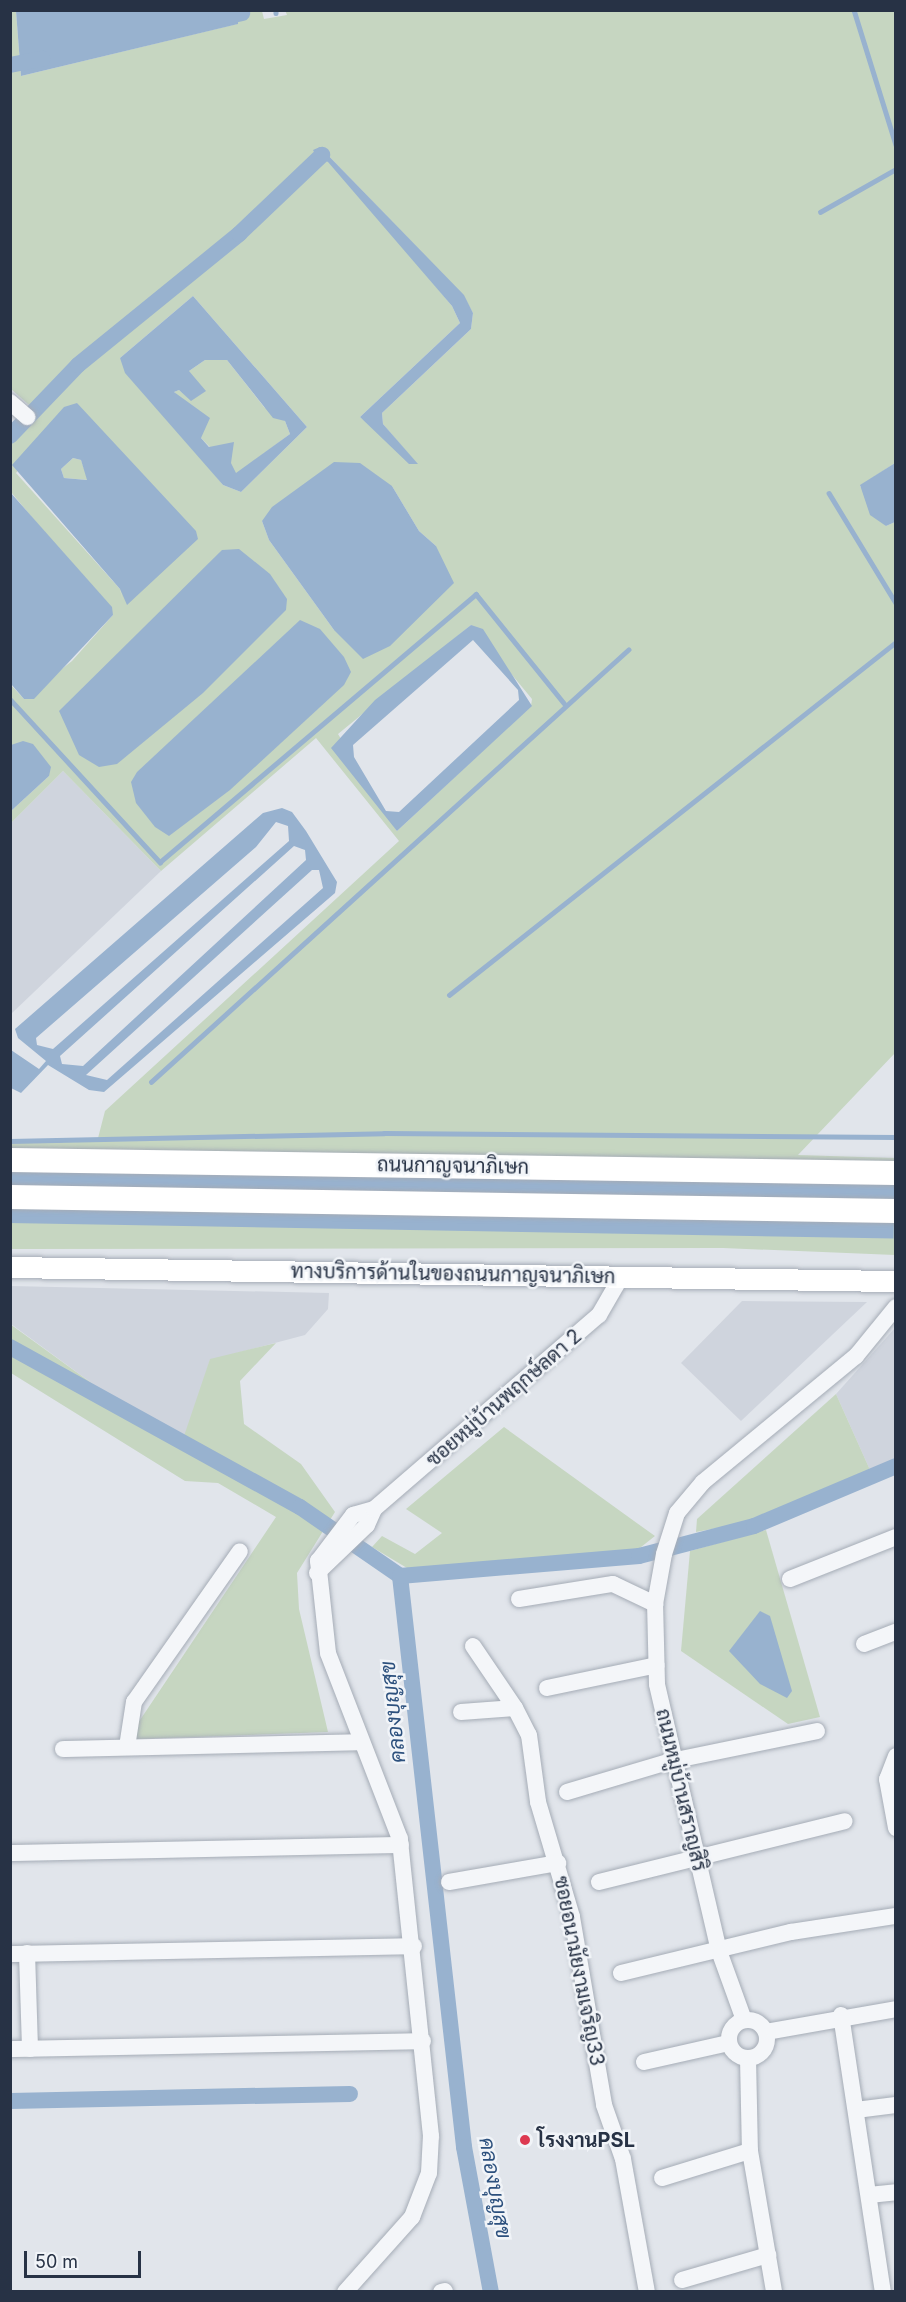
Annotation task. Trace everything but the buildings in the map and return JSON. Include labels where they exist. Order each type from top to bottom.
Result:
[{"type":"highway","name":"ถนนกาญจนาภิเษก","points":[[10,1160],[896,1173]]},
{"type":"highway","name":"ถนนกาญจนาภิเษก","points":[[10,1197],[896,1211]]},
{"type":"main road","name":"ทางบริการด้านในของถนนกาญจนาภิเษก","points":[[10,1267],[896,1281]]},
{"type":"street","points":[[10,402],[27,417]]},
{"type":"street","name":"ซอยหมู่บ้านพฤกษ์ลดา 2","points":[[327,1556],[352,1515],[374,1509],[599,1315],[621,1277]]},
{"type":"street","name":"ถนนหมู่บ้านสราญสิริ","points":[[744,2020],[719,1951],[671,1761],[657,1665],[655,1604],[664,1554],[677,1513],[703,1482],[856,1356],[896,1307]]},
{"type":"street","name":"ซอยหมู่บ้านพฤกษ์ลดา 2","points":[[327,1556],[367,1525],[374,1509]]},
{"type":"street","points":[[790,1579],[896,1537]]},
{"type":"street","points":[[127,1747],[134,1702],[240,1551]]},
{"type":"street","points":[[327,1556],[317,1573],[328,1653],[360,1742],[381,1781],[401,1845],[414,1946],[431,2156],[423,2194],[400,2233],[345,2292]]},
{"type":"street","points":[[519,1599],[613,1584],[655,1604]]},
{"type":"street","points":[[864,1644],[896,1632]]},
{"type":"street","name":"ซอยอนามัยงามเจริญ33","points":[[473,1646],[515,1708],[529,1735],[538,1802],[558,1863],[647,2292]]},
{"type":"street","points":[[547,1688],[657,1665]]},
{"type":"street","points":[[461,1712],[515,1708]]},
{"type":"street","points":[[567,1792],[671,1761],[817,1731]]},
{"type":"street","points":[[63,1749],[360,1742]]},
{"type":"street","points":[[896,1756],[887,1779],[896,1828]]},
{"type":"street","points":[[599,1882],[694,1854],[845,1821]]},
{"type":"street","points":[[10,1853],[401,1845]]},
{"type":"street","points":[[449,1882],[558,1863]]},
{"type":"street","points":[[621,1973],[830,1924],[896,1916]]},
{"type":"street","points":[[30,2049],[19,1953],[414,1946]]},
{"type":"street","points":[[766,2032],[842,2015],[896,2009]]},
{"type":"street","points":[[842,2015],[869,2195],[887,2285]]},
{"type":"street","points":[[744,2020],[754,2020],[766,2032],[763,2052],[748,2058],[736,2055],[728,2043],[731,2028],[744,2020]]},
{"type":"street","points":[[10,2049],[423,2041]]},
{"type":"street","points":[[644,2062],[728,2043]]},
{"type":"street","points":[[748,2058],[750,2151],[774,2292]]},
{"type":"street","points":[[856,2110],[896,2105]]},
{"type":"street","points":[[662,2178],[750,2151]]},
{"type":"street","points":[[869,2195],[896,2192]]},
{"type":"street","points":[[682,2280],[768,2255]]},
{"type":"shaded area","points":[[63,771],[161,871],[11,1014],[11,823]]},
{"type":"shaded area","points":[[11,1286],[329,1293],[328,1309],[305,1335],[210,1360],[185,1437],[108,1395],[11,1324]]},
{"type":"shaded area","points":[[742,1301],[867,1302],[741,1421],[681,1363]]},
{"type":"shaded area","points":[[895,1328],[895,1461],[870,1470],[836,1394]]},
{"type":"green space","points":[[285,10],[895,11],[895,463],[860,486],[886,526],[895,522],[895,1053],[798,1155],[895,1158],[895,1255],[723,1248],[11,1249],[11,1142],[97,1142],[105,1111],[399,841],[316,738],[161,871],[63,771],[11,823],[11,811],[49,776],[11,745],[10,684],[24,699],[72,661],[113,615],[11,492],[11,440],[38,413],[11,389],[11,11],[16,11],[21,76],[237,24],[238,11],[262,11],[264,19],[287,15]],"holes":[[[320,147],[463,295],[473,313],[471,329],[382,413],[383,424],[417,464],[360,417],[460,323],[452,306]],[[193,296],[307,427],[241,492],[223,485],[120,358]],[[77,403],[123,601],[120,589],[16,473]],[[392,486],[419,531],[436,546],[334,630],[269,540],[262,521]],[[471,625],[532,699],[531,706],[397,831],[338,734]]]},
{"type":"green space","points":[[205,360],[227,360],[264,407],[285,421],[290,434],[236,474],[201,438],[193,409],[174,392],[179,390],[191,400],[189,371]]},
{"type":"green space","points":[[73,458],[81,460],[88,480],[64,478],[61,469]]},
{"type":"green space","points":[[10,1324],[108,1395],[184,1436],[210,1359],[276,1343],[240,1381],[244,1424],[301,1464],[335,1512],[297,1573],[299,1609],[328,1732],[137,1739],[132,1732],[276,1517],[218,1483],[185,1481],[11,1373]]},
{"type":"green space","points":[[836,1394],[870,1470],[754,1521],[696,1532],[697,1519]]},
{"type":"green space","points":[[504,1427],[655,1536],[636,1551],[499,1566],[407,1568],[372,1547],[382,1536],[415,1554],[442,1533],[406,1509]]},
{"type":"green space","points":[[766,1530],[820,1717],[788,1724],[681,1651],[690,1551]]},
{"type":"water","points":[[16,11],[238,11],[238,24],[21,76]]},
{"type":"water","points":[[320,147],[464,295],[473,313],[471,329],[382,413],[383,424],[418,464],[409,464],[360,417],[460,323],[452,306],[328,162],[316,156],[313,150]]},
{"type":"water","points":[[193,296],[307,427],[241,492],[223,485],[125,373],[120,358]],"holes":[[[205,360],[227,360],[273,418],[285,421],[290,434],[236,473],[231,463],[234,442],[209,447],[201,438],[210,418],[174,392],[179,390],[191,401],[206,391],[189,371]]]},
{"type":"water","points":[[77,403],[196,531],[198,539],[127,605],[120,589],[12,465],[64,407]],"holes":[[[73,458],[81,460],[87,480],[64,478],[61,469]]]},
{"type":"water","points":[[334,462],[360,463],[392,486],[419,531],[436,546],[454,583],[390,646],[363,659],[334,630],[269,540],[262,521],[272,507]]},
{"type":"water","points":[[895,463],[895,522],[886,526],[870,515],[860,485]]},
{"type":"water","points":[[10,492],[112,607],[113,615],[34,699],[24,699],[11,684]]},
{"type":"water","points":[[239,549],[270,574],[287,599],[286,610],[203,693],[117,764],[99,767],[79,755],[59,711],[222,550]]},
{"type":"water","points":[[300,620],[320,629],[344,657],[351,672],[344,685],[230,790],[169,836],[155,827],[136,803],[131,782],[137,772]]},
{"type":"water","points":[[471,625],[483,629],[532,706],[397,831],[331,748],[375,700]],"holes":[[[473,640],[518,690],[519,700],[399,812],[386,811],[354,757],[353,745]]]},
{"type":"water","points":[[23,741],[33,744],[51,767],[49,776],[11,811],[11,745]]},
{"type":"water","points":[[282,808],[292,812],[337,882],[335,893],[104,1092],[89,1090],[48,1065],[21,1093],[11,1088],[11,1050],[39,1069],[46,1061],[18,1038],[15,1029],[263,813]],"holes":[[[276,822],[288,826],[289,841],[53,1049],[37,1045],[36,1038],[256,847]],[[294,846],[305,850],[306,860],[83,1066],[62,1064],[60,1056]],[[312,870],[319,870],[323,888],[107,1080],[86,1075]]]},
{"type":"water","points":[[10,1149],[895,1164],[894,1238],[10,1223]]},
{"type":"water","points":[[760,1611],[770,1616],[792,1691],[787,1698],[760,1684],[729,1651]]},
{"type":"waterway","points":[[854,10],[896,145]]},
{"type":"waterway","points":[[216,19],[242,13]]},
{"type":"waterway","points":[[10,65],[42,59]]},
{"type":"waterway","points":[[10,436],[78,365],[239,234],[322,155]]},
{"type":"waterway","points":[[820,212],[896,169]]},
{"type":"waterway","points":[[829,493],[896,603]]},
{"type":"waterway","points":[[10,699],[160,862],[476,594],[564,703]]},
{"type":"waterway","points":[[449,995],[896,642]]},
{"type":"waterway","points":[[151,1082],[628,650]]},
{"type":"waterway","points":[[10,1141],[384,1133],[896,1137]]},
{"type":"waterway","name":"คลองบุญสุข","points":[[10,1347],[300,1507],[400,1576],[464,2147],[491,2292]]},
{"type":"waterway","points":[[400,1576],[639,1556],[754,1526],[896,1466]]},
{"type":"waterway","points":[[10,2101],[350,2094]]},
{"type":"place","name":"โรงงานPSL","points":[[525,2140]]}]
